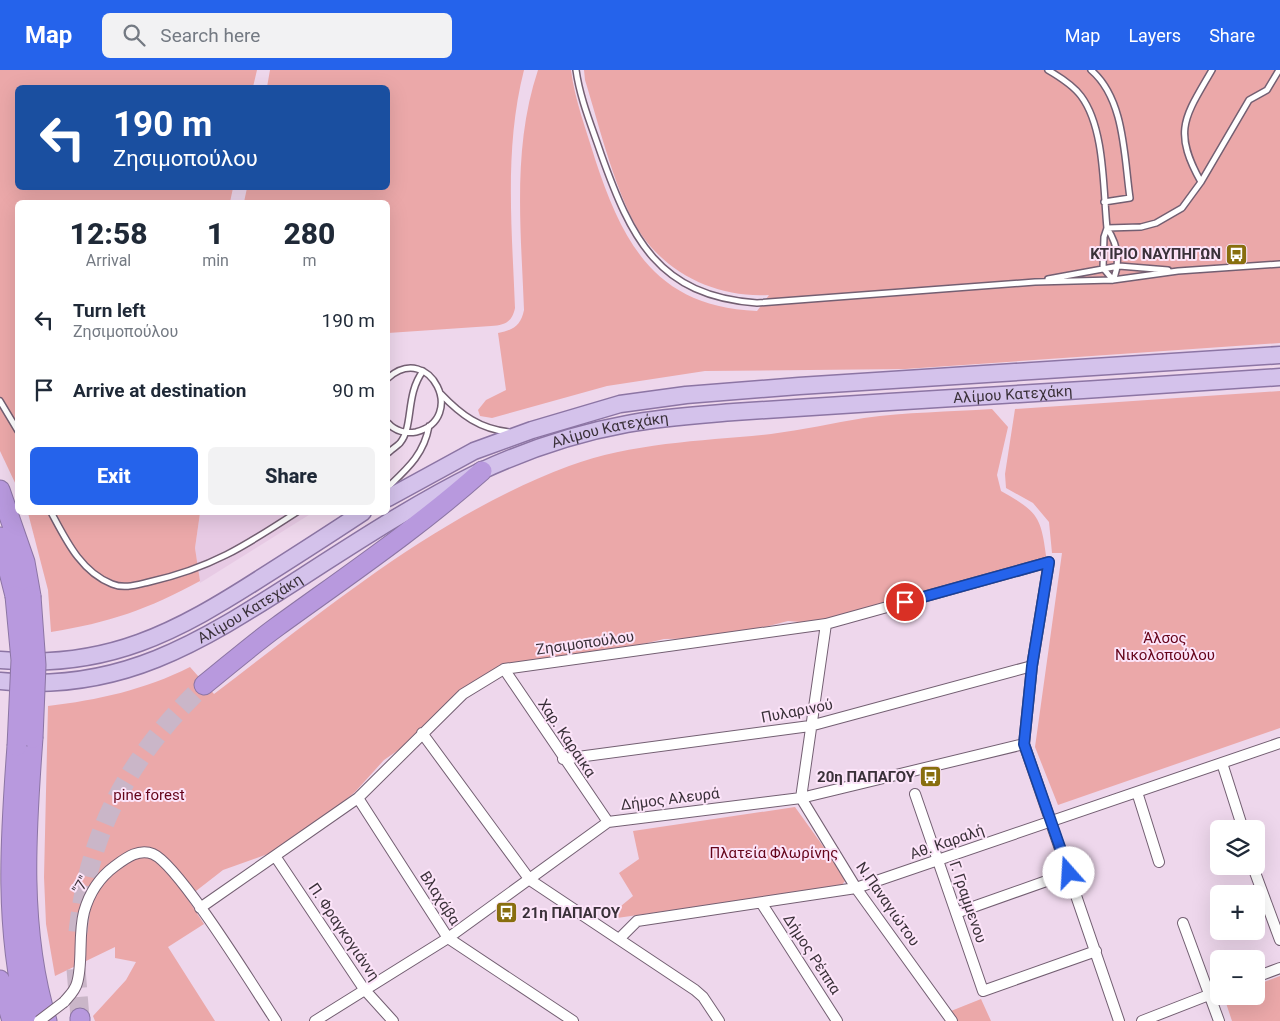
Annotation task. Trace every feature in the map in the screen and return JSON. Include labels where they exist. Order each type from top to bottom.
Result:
[{"type":"highway","points":[[204,685],[277,627],[452,498],[482,471]]},
{"type":"highway","points":[[0,490],[25,562],[21,660],[28,806],[28,912],[34,962],[47,1021]]},
{"type":"highway","points":[[0,537],[23,596]]},
{"type":"highway","points":[[25,742],[10,896],[17,972],[28,1021]]},
{"type":"highway","points":[[0,980],[12,1021]]},
{"type":"main road","name":"Αλίμου Κατεχάκη","points":[[390,497],[474,451],[602,407],[686,395],[1280,355]]},
{"type":"main road","name":"Αλίμου Κατεχάκη","points":[[0,681],[28,684],[64,682],[111,674],[161,659],[222,629],[383,525],[482,471],[589,434],[626,424],[687,416],[1280,377]]},
{"type":"main road","name":"Αλίμου Κατεχάκη","points":[[0,660],[54,662],[82,659],[153,639],[210,610],[354,517]]},
{"type":"street","name":"Ζησιμοπούλου","points":[[200,908],[358,798],[463,694],[504,669],[826,624],[1049,562],[1032,666]]},
{"type":"street","points":[[801,798],[826,624]]},
{"type":"street","points":[[1032,666],[1024,744],[1119,1021]]},
{"type":"street","name":"Πυλαρινού","points":[[562,759],[810,726],[1032,666]]},
{"type":"street","name":"Χαρ. Καραικα","points":[[504,669],[562,759],[608,822]]},
{"type":"street","points":[[422,733],[530,880],[620,938],[695,990],[703,997],[719,1021]]},
{"type":"street","name":"Αθ. Καραλή","points":[[620,938],[637,921],[762,904],[856,888],[1280,743]]},
{"type":"street","name":"Δήμος Αλευρά","points":[[315,1021],[448,938],[608,822],[801,798],[1024,744]]},
{"type":"street","points":[[1222,763],[1240,820]]},
{"type":"street","points":[[1137,792],[1159,862]]},
{"type":"street","name":"Γ. Γραμμενου","points":[[915,794],[982,991],[1096,951]]},
{"type":"street","name":"Βλαχάβα","points":[[358,798],[448,938],[573,1021]]},
{"type":"street","name":"Ν.Παναγιώτου","points":[[801,798],[856,888],[952,1021]]},
{"type":"street","name":"\"7\"","points":[[39,1021],[64,1002],[77,984],[79,938],[88,897],[111,869],[128,857],[139,853],[152,854],[164,861],[200,908],[276,1021]]},
{"type":"street","name":"Π. Φραγκογιάννη","points":[[275,856],[364,989],[393,1021]]},
{"type":"street","points":[[956,913],[1069,873]]},
{"type":"street","points":[[1256,875],[1280,940]]},
{"type":"street","name":"Δήμος Ρέππα","points":[[762,904],[837,1021]]},
{"type":"street","points":[[1183,924],[1210,984]]},
{"type":"street","points":[[1265,974],[1280,968]]},
{"type":"street","points":[[1142,1021],[1210,995]]},
{"type":"street","points":[[1216,1005],[1219,1021]]},
{"type":"lane","points":[[576,70],[585,108],[612,184],[638,240],[665,269],[710,295],[735,301],[757,303],[1035,282],[1113,280],[1178,271],[1280,264]]},
{"type":"lane","points":[[1048,70],[1055,72],[1075,89],[1091,113],[1096,134],[1107,228],[1104,237],[1103,268],[1113,280]]},
{"type":"lane","points":[[1091,70],[1106,88],[1117,116],[1130,198],[1104,202]]},
{"type":"lane","points":[[1201,182],[1190,162],[1183,136],[1185,120],[1190,108],[1212,70]]},
{"type":"lane","points":[[1107,228],[1141,227],[1162,221],[1182,208],[1201,182],[1249,100],[1267,90],[1279,70]]},
{"type":"lane","points":[[1107,228],[1114,239],[1119,266],[1113,280]]},
{"type":"lane","points":[[1035,282],[1119,266],[1178,271]]},
{"type":"lane","points":[[390,376],[394,372],[409,368],[423,371],[435,381],[441,394],[471,421],[494,430],[510,432],[532,430]]},
{"type":"lane","points":[[390,451],[400,443],[405,432],[410,398],[417,380],[423,371]]},
{"type":"lane","points":[[390,424],[405,432],[422,430],[429,426],[438,416],[441,394]]},
{"type":"lane","points":[[0,401],[15,426]]},
{"type":"lane","points":[[390,484],[410,467],[422,450],[429,426]]},
{"type":"lane","points":[[52,515],[63,536],[87,568],[110,584],[126,587],[198,569],[225,557],[292,515]]},
{"type":"shaded area","points":[[200,515],[309,515],[200,583],[195,548]]},
{"type":"green space","points":[[0,70],[257,70],[253,85],[15,85],[15,190],[233,190],[230,200],[15,200],[15,483],[0,451]]},
{"type":"green space","points":[[270,70],[524,70],[518,99],[512,159],[511,219],[515,308],[510,320],[496,326],[390,333],[390,200],[244,200],[247,190],[390,190],[390,85],[267,85]]},
{"type":"green space","points":[[538,70],[571,70],[581,115],[606,190],[618,218],[632,243],[649,265],[669,284],[693,298],[722,307],[757,311],[769,295],[733,293],[699,282],[683,274],[668,263],[643,237],[617,183],[585,80],[584,70],[1280,70],[1280,343],[905,369],[705,371],[607,386],[492,418],[480,416],[478,410],[486,400],[506,390],[498,333],[516,326],[521,320],[524,310],[520,219],[521,159],[524,129]]},
{"type":"green space","name":"Άλσος Νικολοπούλου","points":[[1280,391],[1280,728],[1058,805],[1035,747],[1062,553],[1052,553],[1049,522],[1033,503],[1006,488],[1005,474],[1015,409]]},
{"type":"green space","name":"pine forest","points":[[992,409],[1008,427],[997,475],[1001,491],[1024,505],[1037,519],[1043,536],[1047,562],[825,624],[788,621],[722,638],[664,639],[588,657],[523,667],[463,693],[423,733],[384,760],[355,792],[290,846],[223,870],[187,898],[204,924],[168,947],[215,1021],[95,1021],[93,1016],[126,980],[136,962],[115,958],[115,947],[55,976],[46,924],[44,877],[48,706],[85,701],[120,693],[155,682],[190,667],[214,694],[340,598],[428,538],[473,511],[520,487],[569,466],[594,458],[644,447],[794,431],[880,416]]},
{"type":"green space","points":[[29,515],[200,515],[195,548],[200,581],[163,600],[128,614],[51,632],[48,590]]},
{"type":"green space","name":"Πλατεία Φλωρίνης","points":[[795,807],[843,874],[845,881],[841,886],[617,918],[615,911],[633,896],[619,873],[639,859],[633,831]]},
{"type":"green space","points":[[1280,976],[1280,1021],[1232,1021],[1227,1005],[1265,1005],[1265,982]]},
{"type":"green space","points":[[981,999],[991,1021],[958,1021],[951,1011]]},
{"type":"tunnel","points":[[78,932],[92,860],[103,827],[117,796],[155,739],[204,685]]},
{"type":"tunnel","points":[[76,969],[80,1018]]},
{"type":"place","name":"ΚΤΙΡΙΟ ΝΑΥΠΗΓΩΝ","points":[[1237,254]]},
{"type":"place","name":"20η ΠΑΠΑΓΟΥ","points":[[931,777]]},
{"type":"place","name":"21η ΠΑΠΑΓΟΥ","points":[[506,913]]},
{"type":"route","points":[[905,602],[1049,562],[1032,666],[1024,744],[1069,873]]}]
